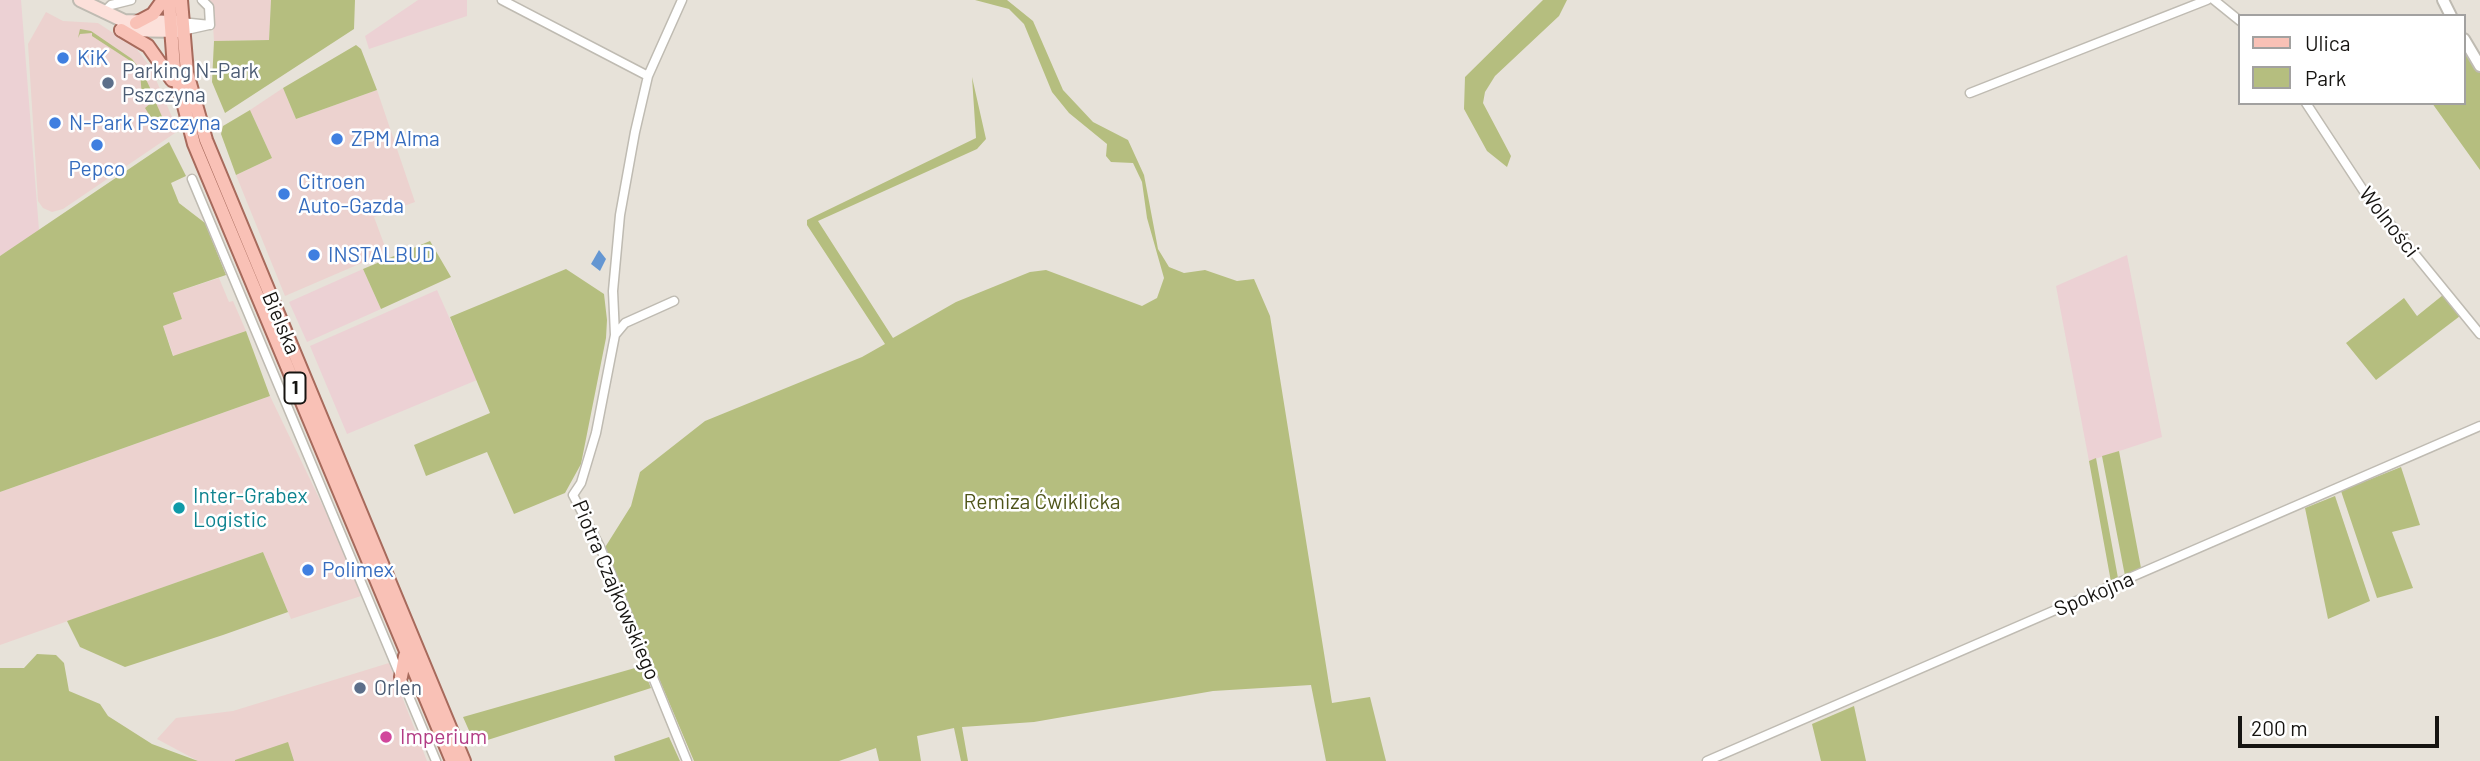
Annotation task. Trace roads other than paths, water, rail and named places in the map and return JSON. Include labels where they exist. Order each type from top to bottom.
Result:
[{"type":"main road","points":[[80,0],[103,13],[136,23],[175,27]]},
{"type":"main road","points":[[136,23],[153,14],[163,0]]},
{"type":"main road","name":"1","points":[[169,0],[175,27]]},
{"type":"main road","name":"1","points":[[175,27],[181,0]]},
{"type":"main road","points":[[103,13],[158,57],[178,90]]},
{"type":"main road","points":[[121,30],[175,27]]},
{"type":"main road","name":"Bielska","points":[[175,27],[178,90],[206,175],[405,652],[432,699]]},
{"type":"main road","name":"Bielska","points":[[175,27],[206,140],[393,575],[432,699]]},
{"type":"main road","points":[[401,677],[405,652]]},
{"type":"main road","name":"1","points":[[432,699],[452,761]]},
{"type":"main road","name":"1","points":[[432,699],[464,761]]},
{"type":"street","points":[[103,13],[111,5],[131,0]]},
{"type":"street","points":[[175,27],[210,25],[209,7],[202,0]]},
{"type":"street","points":[[502,0],[648,76]]},
{"type":"street","name":"Piotra Czajkowskiego","points":[[682,0],[648,76],[620,215],[613,291],[615,335],[596,433],[581,483],[573,495],[600,547],[687,761]]},
{"type":"street","points":[[1970,93],[2207,0]]},
{"type":"street","points":[[2214,0],[2238,19]]},
{"type":"street","points":[[2466,42],[2480,66]]},
{"type":"street","name":"Wolności","points":[[2307,105],[2365,193],[2480,334]]},
{"type":"street","points":[[192,179],[436,761]]},
{"type":"street","points":[[615,335],[625,323],[674,301]]},
{"type":"street","name":"Spokojna","points":[[1707,761],[2480,426]]},
{"type":"water","points":[[599,250],[606,259],[600,271],[591,264]]},
{"type":"place","name":"KiK","points":[[63,58]]},
{"type":"place","name":"Parking N-Park Pszczyna","points":[[108,83]]},
{"type":"place","name":"N-Park Pszczyna","points":[[55,123]]},
{"type":"place","name":"ZPM Alma","points":[[337,139]]},
{"type":"place","name":"Pepco","points":[[97,145]]},
{"type":"place","name":"Citroen Auto-Gazda","points":[[284,194]]},
{"type":"place","name":"INSTALBUD","points":[[314,255]]},
{"type":"place","name":"Inter-Grabex Logistic","points":[[179,508]]},
{"type":"place","name":"Polimex","points":[[308,570]]},
{"type":"place","name":"Orlen","points":[[360,688]]},
{"type":"place","name":"Imperium","points":[[386,737]]},
{"type":"park label","name":"Remiza Ćwiklicka","points":[[1042,502]]}]
